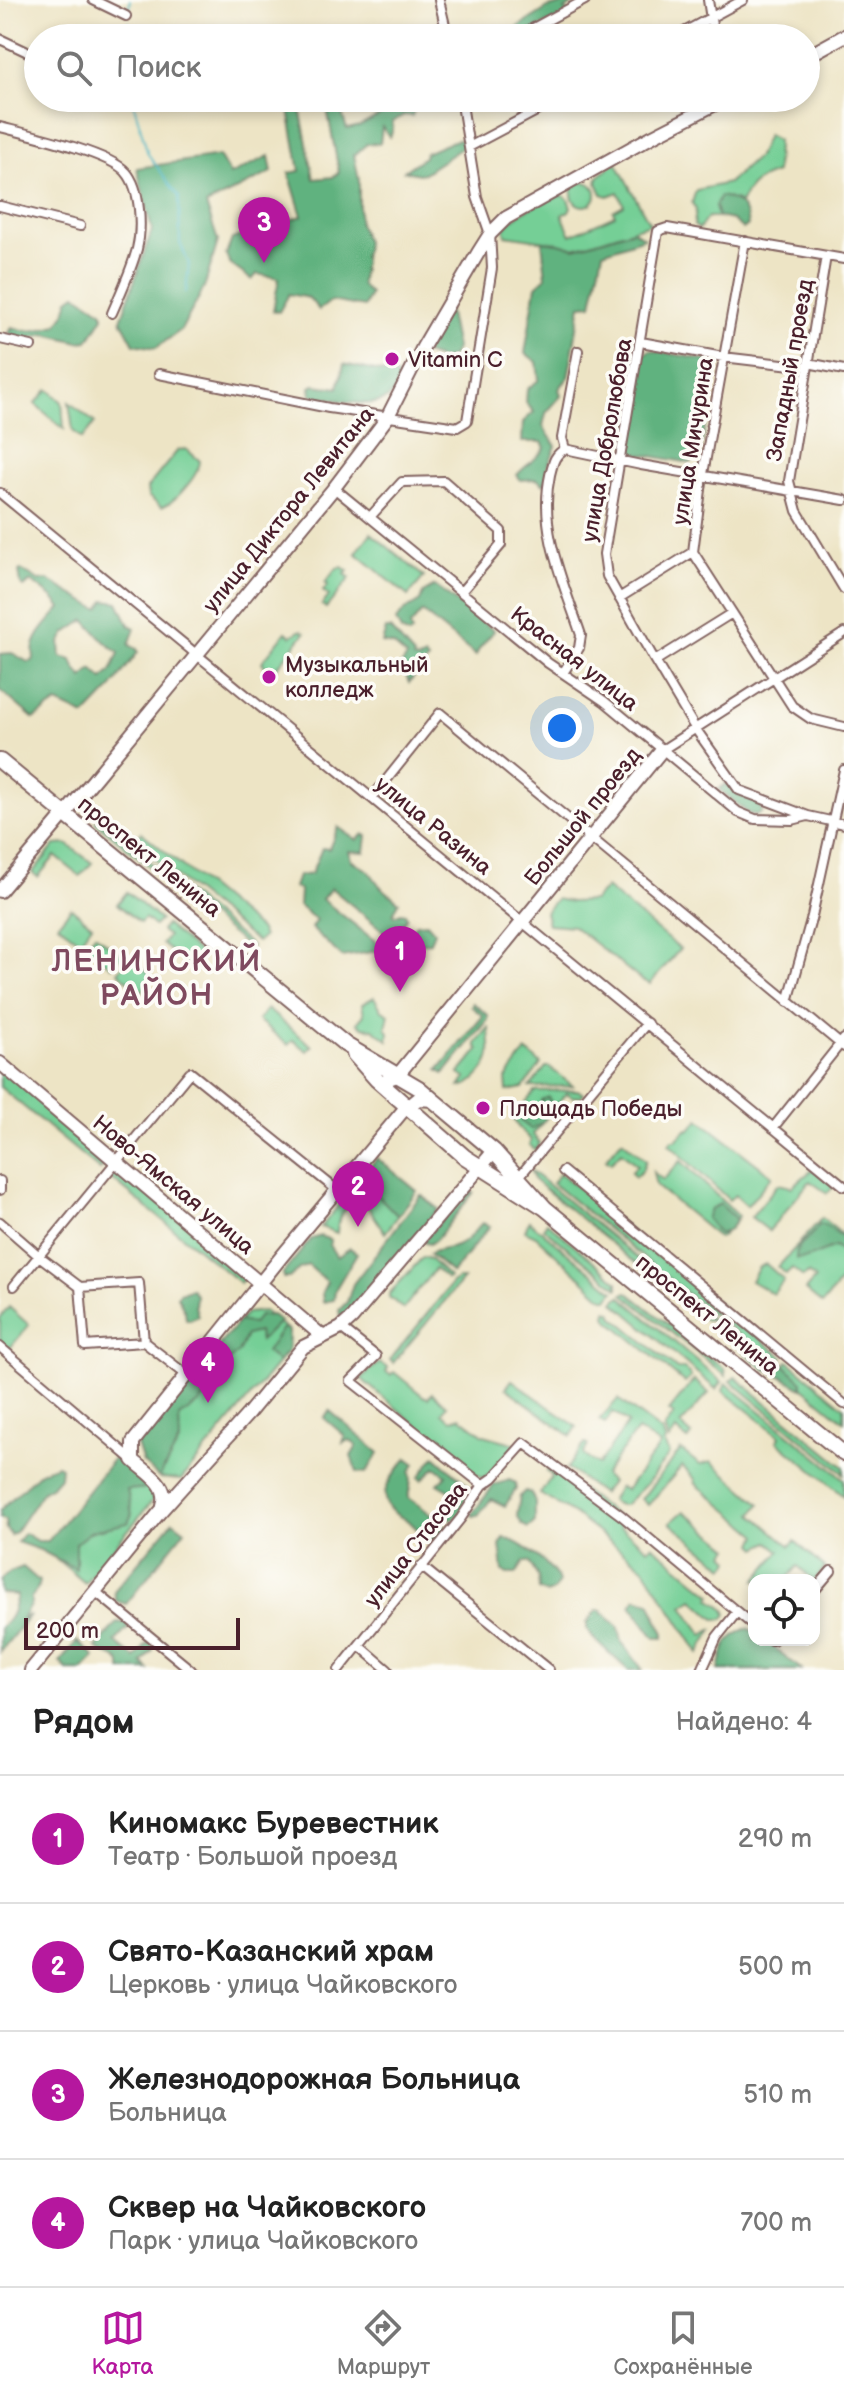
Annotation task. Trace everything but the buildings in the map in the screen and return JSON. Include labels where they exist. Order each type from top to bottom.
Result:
[{"type":"main road","name":"проспект Ленина","points":[[0,761],[346,1045],[419,1088],[494,1151],[545,1208]]},
{"type":"main road","name":"проспект Ленина","points":[[346,1045],[406,1108],[480,1167],[545,1208],[844,1454]]},
{"type":"street","points":[[93,0],[126,16]]},
{"type":"street","points":[[439,0],[445,24]]},
{"type":"street","points":[[541,24],[585,0]]},
{"type":"street","points":[[708,0],[712,24]]},
{"type":"street","points":[[700,24],[743,0]]},
{"type":"street","points":[[820,49],[844,36]]},
{"type":"street","points":[[0,39],[24,50]]},
{"type":"street","points":[[159,374],[387,418],[457,427],[467,421],[492,268],[490,234],[477,197],[463,112]]},
{"type":"street","points":[[469,147],[535,112]]},
{"type":"street","name":"улица Диктора Левитана","points":[[0,891],[334,488],[387,418],[423,347],[490,234],[506,218],[698,112]]},
{"type":"street","points":[[0,127],[112,161],[131,180],[139,210],[140,230],[136,250],[112,313]]},
{"type":"street","points":[[0,206],[80,226]]},
{"type":"street","name":"улица Добролюбова","points":[[695,728],[607,576],[604,554],[658,231],[667,228],[745,241]]},
{"type":"street","points":[[745,241],[844,259]]},
{"type":"street","name":"улица Мичурина","points":[[745,241],[703,474],[693,552],[792,706],[811,719],[844,727]]},
{"type":"street","name":"Западный проезд","points":[[792,490],[789,473],[826,256]]},
{"type":"street","points":[[0,339],[31,346]]},
{"type":"street","points":[[641,342],[723,357],[844,370]]},
{"type":"street","points":[[565,449],[562,438],[578,351]]},
{"type":"street","points":[[563,673],[579,648],[581,635],[552,544],[546,513],[547,489],[558,453],[565,449],[844,500]]},
{"type":"street","points":[[370,517],[402,482],[444,481],[501,531],[501,545],[461,592]]},
{"type":"street","name":"Красная улица","points":[[334,488],[563,673],[604,701],[738,812],[755,819],[773,821],[808,816]]},
{"type":"street","points":[[792,490],[797,511],[844,589]]},
{"type":"street","name":"улица Разина","points":[[0,493],[844,1186]]},
{"type":"street","points":[[619,598],[693,552]]},
{"type":"street","points":[[655,661],[732,613]]},
{"type":"street","name":"Большой проезд","points":[[386,1089],[388,1079],[397,1076],[662,750],[844,633]]},
{"type":"street","points":[[372,798],[440,713],[788,1002],[843,1044],[773,1128]]},
{"type":"street","name":"Красная улица","points":[[695,728],[739,790],[808,816],[844,824]]},
{"type":"street","points":[[788,1002],[812,916],[844,770]]},
{"type":"street","points":[[518,1178],[647,1023]]},
{"type":"street","name":"Ново-Ямская улица","points":[[0,1063],[322,1336]]},
{"type":"street","points":[[14,1286],[190,1072],[338,1191]]},
{"type":"street","points":[[133,1460],[133,1442],[406,1108],[422,1098],[433,1100]]},
{"type":"street","points":[[31,1670],[159,1513],[303,1347],[341,1328],[352,1318],[494,1151]]},
{"type":"street","points":[[563,1171],[844,1404]]},
{"type":"street","points":[[0,1181],[0,1190]]},
{"type":"street","points":[[0,1222],[80,1287],[139,1283],[144,1342]]},
{"type":"street","points":[[80,1287],[85,1346],[144,1342],[188,1376]]},
{"type":"street","points":[[341,1328],[376,1356],[351,1381],[483,1485]]},
{"type":"street","points":[[0,1347],[160,1484],[165,1497],[159,1513]]},
{"type":"street","name":"улица Стасова","points":[[339,1670],[461,1518],[483,1485],[524,1443],[622,1516],[737,1612]]},
{"type":"street","points":[[160,1484],[173,1487],[188,1479]]},
{"type":"street","points":[[421,1566],[549,1670]]},
{"type":"street","points":[[820,1584],[831,1571]]},
{"type":"street","points":[[96,1592],[191,1670]]},
{"type":"street","points":[[702,1670],[717,1637],[737,1612],[748,1621]]},
{"type":"street","points":[[359,1645],[388,1670]]},
{"type":"green space","points":[[579,0],[565,10],[573,15],[562,20],[523,24],[548,8]]},
{"type":"green space","points":[[289,112],[301,112],[314,179],[333,177],[339,172],[328,112],[342,112],[347,129],[386,112],[414,112],[412,116],[404,115],[392,122],[390,137],[382,127],[380,143],[367,144],[354,155],[359,180],[359,223],[366,242],[361,285],[370,294],[364,307],[331,301],[319,310],[309,298],[289,294],[279,312],[273,311],[279,278],[257,274],[252,280],[230,264],[226,255],[232,239],[302,216],[289,173],[300,171]]},
{"type":"green space","points":[[767,135],[777,140],[776,173],[754,184],[740,204],[736,200],[715,206],[718,217],[708,217],[699,229],[694,225],[696,210],[692,203],[696,190],[728,183],[758,156]]},
{"type":"green space","points":[[458,139],[464,143],[463,147],[424,173],[404,171],[425,153]]},
{"type":"green space","points":[[219,156],[230,175],[269,156],[272,172],[206,205],[218,241],[204,288],[181,330],[156,348],[134,344],[121,320],[152,230],[137,168]]},
{"type":"green space","points":[[616,162],[650,224],[575,248],[506,235],[504,229],[515,217],[562,195],[571,207],[562,215],[571,235],[615,215],[613,211],[624,205],[618,192],[608,196],[602,194],[597,183],[598,177]]},
{"type":"green space","points":[[584,182],[592,186],[596,194],[592,202],[584,206],[576,202],[572,194],[576,186]]},
{"type":"green space","points":[[720,196],[740,205],[748,225],[743,229],[732,220],[718,217],[715,206]]},
{"type":"green space","points":[[633,230],[644,238],[603,252],[592,304],[581,305],[568,378],[559,389],[561,396],[546,413],[543,426],[556,446],[546,482],[520,480],[517,475],[545,448],[542,442],[522,442],[523,422],[534,412],[526,403],[527,389],[539,380],[537,362],[525,353],[536,286],[546,277],[542,241],[575,248]]},
{"type":"green space","points":[[76,294],[103,312],[88,341],[79,342],[46,334],[22,340],[9,333],[12,327],[30,331],[57,325],[69,299]]},
{"type":"green space","points":[[448,309],[456,348],[453,356],[443,360],[425,354]]},
{"type":"green space","points":[[650,350],[712,361],[716,370],[700,455],[690,463],[634,453],[627,442],[643,355]]},
{"type":"green space","points":[[344,364],[403,377],[389,397],[375,403],[347,402],[311,395],[310,387],[314,385],[338,388]]},
{"type":"green space","points":[[48,389],[62,402],[64,429],[35,404]]},
{"type":"green space","points":[[69,402],[95,423],[82,439],[73,431]]},
{"type":"green space","points":[[186,449],[200,461],[199,467],[179,495],[161,507],[148,496],[147,488],[178,450]]},
{"type":"green space","points":[[371,533],[424,577],[408,596],[356,553]]},
{"type":"green space","points":[[337,568],[348,571],[345,574],[350,578],[326,608],[322,605],[329,596],[323,591],[328,585],[325,583]]},
{"type":"green space","points":[[19,571],[39,581],[48,580],[96,608],[100,608],[105,600],[118,602],[129,625],[135,628],[129,645],[138,652],[109,691],[85,716],[57,703],[34,719],[0,690],[0,654],[12,653],[28,662],[33,661],[37,637],[61,608],[31,581],[24,587],[21,585]],"holes":[[[85,620],[119,653],[111,671],[103,679],[92,669],[83,678],[72,660],[61,657],[60,643],[66,633]]]},
{"type":"green space","points":[[435,586],[494,631],[476,656],[422,612],[410,626],[412,632],[409,635],[401,631],[396,621],[404,611],[420,601],[423,593]]},
{"type":"green space","points":[[386,629],[390,629],[414,656],[413,659],[425,657],[428,660],[409,683],[405,673],[398,670],[407,657],[393,645],[382,643]]},
{"type":"green space","points":[[301,630],[305,633],[274,671],[269,667],[267,669],[262,662],[286,632],[291,636]]},
{"type":"green space","points":[[727,783],[739,795],[759,803],[762,812],[749,814],[719,789]]},
{"type":"green space","points":[[98,819],[252,946],[250,949],[95,822]]},
{"type":"green space","points":[[338,827],[357,840],[363,834],[367,836],[365,852],[349,851],[351,860],[369,871],[380,886],[399,902],[393,914],[405,914],[407,917],[402,925],[410,932],[416,924],[427,923],[434,931],[430,942],[342,957],[311,928],[316,920],[299,906],[300,891],[294,887],[298,876],[311,874],[322,848],[329,849]],"holes":[[[331,888],[387,934],[379,944],[322,899]]]},
{"type":"green space","points":[[141,832],[259,929],[263,937],[257,942],[135,843]]},
{"type":"green space","points":[[67,844],[92,863],[80,876],[55,856],[38,877],[32,873],[55,845]]},
{"type":"green space","points":[[606,888],[680,949],[650,984],[573,926],[548,924],[545,912],[556,899],[593,901]]},
{"type":"green space","points":[[127,892],[160,920],[154,926],[145,918],[140,923],[117,904]]},
{"type":"green space","points":[[71,908],[92,925],[80,941],[58,924]]},
{"type":"green space","points":[[166,925],[202,955],[195,964],[191,961],[188,965],[162,944],[168,936],[161,931]]},
{"type":"green space","points":[[95,934],[122,955],[112,967],[85,946]]},
{"type":"green space","points":[[130,957],[154,977],[141,992],[118,972]]},
{"type":"green space","points":[[374,997],[381,1009],[389,1014],[386,1028],[388,1040],[373,1029],[357,1023],[364,1015],[362,1004]]},
{"type":"green space","points":[[473,1003],[488,1015],[488,1020],[444,1074],[438,1070],[483,1016],[471,1006]]},
{"type":"green space","points":[[267,1009],[312,1046],[307,1051],[293,1040],[288,1045],[258,1020]]},
{"type":"green space","points":[[489,1027],[489,1060],[475,1080],[460,1087],[466,1078],[459,1074],[479,1050],[476,1044]]},
{"type":"green space","points":[[526,1051],[541,1064],[523,1088],[507,1091],[506,1079]]},
{"type":"green space","points":[[0,1067],[110,1158],[100,1170],[0,1087]]},
{"type":"green space","points":[[549,1067],[573,1086],[530,1087]]},
{"type":"green space","points":[[578,1090],[583,1094],[581,1096],[573,1097],[567,1093],[554,1108],[548,1098],[538,1111],[528,1114],[531,1129],[543,1122],[533,1134],[539,1143],[536,1150],[529,1145],[531,1140],[513,1118],[535,1091]]},
{"type":"green space","points":[[548,1097],[554,1108],[543,1122],[531,1129],[520,1121],[539,1110],[541,1100]]},
{"type":"green space","points":[[699,1119],[772,1176],[747,1206],[735,1195],[729,1200],[669,1144]]},
{"type":"green space","points":[[622,1140],[646,1160],[642,1171],[635,1177],[631,1173],[637,1165],[621,1152],[611,1163],[606,1159]]},
{"type":"green space","points":[[377,1158],[417,1191],[398,1216],[361,1178]]},
{"type":"green space","points":[[681,1161],[738,1216],[721,1237],[656,1186],[653,1172],[663,1180]]},
{"type":"green space","points":[[115,1166],[248,1273],[240,1283],[108,1176]]},
{"type":"green space","points":[[813,1169],[834,1186],[827,1193],[810,1181],[769,1231],[751,1217],[778,1184],[792,1187]]},
{"type":"green space","points":[[531,1171],[772,1369],[767,1371],[715,1328],[709,1319],[705,1320],[534,1180]]},
{"type":"green space","points":[[560,1173],[721,1305],[713,1315],[552,1183]]},
{"type":"green space","points":[[361,1178],[398,1216],[385,1233],[369,1208],[361,1206],[345,1209],[339,1218],[337,1233],[321,1227]]},
{"type":"green space","points":[[467,1190],[473,1193],[436,1240],[425,1243],[424,1240]]},
{"type":"green space","points":[[421,1195],[438,1209],[350,1314],[340,1316],[339,1310],[347,1302],[353,1284]]},
{"type":"green space","points":[[720,1204],[737,1220],[728,1231],[719,1234],[706,1218],[710,1209]]},
{"type":"green space","points":[[822,1218],[844,1236],[844,1278],[822,1304],[805,1290],[815,1279],[808,1273],[803,1277],[792,1268],[786,1274],[778,1267]]},
{"type":"green space","points":[[529,1221],[614,1291],[608,1299],[602,1297],[536,1236],[525,1231]]},
{"type":"green space","points":[[547,1222],[618,1282],[618,1288],[543,1228]]},
{"type":"green space","points":[[482,1223],[490,1226],[452,1273],[429,1254],[461,1244]]},
{"type":"green space","points":[[820,1224],[844,1238],[844,1254],[835,1247],[796,1259],[799,1247]]},
{"type":"green space","points":[[320,1236],[331,1240],[329,1245],[337,1257],[350,1248],[357,1253],[335,1290],[334,1300],[323,1302],[322,1292],[327,1282],[308,1265],[289,1278],[283,1278],[283,1273],[311,1239]]},
{"type":"green space","points":[[423,1257],[430,1259],[449,1277],[447,1279],[435,1269],[403,1309],[389,1294]]},
{"type":"green space","points":[[766,1264],[784,1280],[773,1294],[751,1281],[759,1267]]},
{"type":"green space","points":[[458,1279],[463,1279],[393,1363],[390,1360]]},
{"type":"green space","points":[[191,1288],[196,1295],[198,1316],[190,1320],[186,1319],[177,1296]]},
{"type":"green space","points":[[627,1292],[725,1369],[726,1376],[623,1294]]},
{"type":"green space","points":[[620,1296],[722,1382],[716,1389],[614,1302]]},
{"type":"green space","points":[[9,1307],[29,1325],[9,1349],[0,1342],[0,1318]]},
{"type":"green space","points":[[724,1309],[783,1357],[776,1365],[717,1317]]},
{"type":"green space","points":[[607,1310],[677,1369],[684,1369],[690,1378],[685,1383],[609,1320]]},
{"type":"green space","points":[[264,1311],[289,1331],[288,1351],[181,1480],[159,1478],[137,1445],[246,1313]]},
{"type":"green space","points":[[272,1315],[280,1321],[260,1341],[258,1332],[246,1335],[238,1353],[227,1362],[227,1371],[200,1403],[179,1417],[180,1440],[159,1478],[143,1463],[137,1445],[239,1321],[253,1324],[259,1316]]},
{"type":"green space","points":[[283,1327],[289,1331],[288,1351],[278,1362],[266,1352]]},
{"type":"green space","points":[[768,1358],[780,1361],[802,1381],[802,1388],[766,1368]]},
{"type":"green space","points":[[788,1361],[844,1407],[844,1421],[781,1370]]},
{"type":"green space","points":[[379,1363],[388,1368],[386,1372],[391,1375],[394,1372],[423,1396],[428,1398],[432,1393],[447,1405],[442,1413],[451,1420],[460,1417],[484,1435],[520,1445],[493,1474],[485,1479],[478,1476],[361,1378]]},
{"type":"green space","points":[[735,1377],[844,1467],[844,1474],[731,1381]]},
{"type":"green space","points":[[512,1380],[577,1427],[571,1436],[506,1388]]},
{"type":"green space","points":[[694,1380],[709,1393],[680,1425],[692,1435],[688,1440],[676,1430],[669,1440],[664,1428],[674,1415],[669,1411]]},
{"type":"green space","points":[[726,1383],[844,1479],[844,1496],[777,1441],[780,1436],[723,1391]]},
{"type":"green space","points":[[618,1399],[662,1432],[669,1454],[625,1505],[611,1501],[619,1487],[626,1490],[660,1445],[637,1430],[604,1475],[611,1482],[602,1494],[567,1468],[585,1444],[588,1445],[583,1455],[598,1465],[628,1423],[613,1412],[605,1423],[599,1420]]},
{"type":"green space","points":[[330,1411],[379,1453],[366,1473],[357,1472],[351,1456],[357,1446],[349,1440],[343,1443],[345,1436],[324,1418]]},
{"type":"green space","points":[[681,1450],[700,1465],[712,1462],[760,1504],[753,1514],[790,1546],[795,1541],[825,1568],[820,1574],[807,1574],[798,1566],[791,1574],[761,1574],[780,1551],[769,1542],[758,1548],[754,1544],[758,1535],[696,1484],[682,1466],[648,1505],[641,1499]]},
{"type":"green space","points":[[121,1456],[152,1484],[153,1500],[85,1583],[45,1549]]},
{"type":"green space","points":[[435,1456],[469,1486],[460,1514],[452,1520],[448,1518],[449,1514],[458,1502],[450,1491],[438,1484],[446,1475],[435,1467],[422,1480],[419,1477]]},
{"type":"green space","points":[[115,1457],[151,1488],[127,1490],[132,1514],[128,1523],[92,1531],[76,1543],[76,1569],[17,1542],[24,1533],[37,1541],[48,1541]]},
{"type":"green space","points":[[407,1458],[415,1464],[410,1472],[409,1498],[448,1529],[439,1540],[424,1535],[386,1503],[389,1482]]},
{"type":"green space","points":[[56,1465],[61,1467],[60,1477],[43,1491],[11,1535],[6,1529],[5,1520],[0,1519],[0,1510],[40,1472]]},
{"type":"green space","points":[[550,1466],[622,1520],[620,1527],[648,1549],[652,1545],[724,1608],[727,1614],[723,1619],[715,1619],[693,1599],[683,1606],[703,1635],[713,1629],[699,1653],[643,1567],[574,1514],[540,1494],[552,1476],[546,1471]]},
{"type":"green space","points":[[509,1480],[516,1483],[516,1489],[505,1506],[491,1499],[478,1516],[473,1516],[494,1485]]},
{"type":"green space","points":[[525,1491],[531,1493],[535,1501],[535,1522],[528,1528],[517,1515],[520,1496]]},
{"type":"green space","points":[[684,1511],[730,1548],[725,1554],[731,1560],[725,1567],[670,1523]]},
{"type":"green space","points":[[173,1521],[185,1530],[126,1604],[116,1601],[114,1591]]},
{"type":"green space","points":[[504,1538],[528,1550],[552,1570],[559,1583],[553,1591],[547,1594],[539,1590],[538,1577],[529,1562],[524,1562],[516,1574],[503,1571],[500,1545]]},
{"type":"green space","points":[[23,1567],[39,1581],[37,1590],[22,1619],[30,1615],[0,1652],[0,1627],[10,1617],[17,1595],[0,1593],[0,1580]]},
{"type":"green space","points":[[636,1598],[650,1602],[664,1638],[655,1638],[631,1605]]},
{"type":"green space","points":[[597,1610],[601,1610],[619,1628],[622,1642],[643,1670],[628,1670],[593,1638],[587,1623]]},
{"type":"green space","points":[[117,1622],[130,1626],[115,1642],[135,1658],[148,1643],[153,1645],[153,1650],[142,1663],[149,1670],[121,1670],[118,1660],[96,1648]]},
{"type":"green space","points":[[748,1628],[748,1646],[772,1646],[802,1670],[719,1670],[727,1644]]},
{"type":"green space","points":[[77,1641],[95,1657],[82,1670],[67,1670],[60,1662]]},
{"type":"waterway","points":[[129,12],[130,0]]},
{"type":"waterway","points":[[136,112],[148,154],[179,197],[180,243],[189,264],[186,292]]},
{"type":"place","name":"Железнодорожная Больница","points":[[264,263]]},
{"type":"place","name":"Vitamin C","points":[[392,359]]},
{"type":"place","name":"Музыкальный колледж","points":[[269,677]]},
{"type":"place","name":"Киномакс Буревестник","points":[[400,992]]},
{"type":"place","name":"Площадь Победы","points":[[483,1108]]},
{"type":"place","name":"Свято-Казанский храм","points":[[358,1227]]},
{"type":"place","name":"Сквер на Чайковского","points":[[208,1403]]},
{"type":"district","name":"ЛЕНИНСКИЙ РАЙОН","points":[[157,978]]}]
